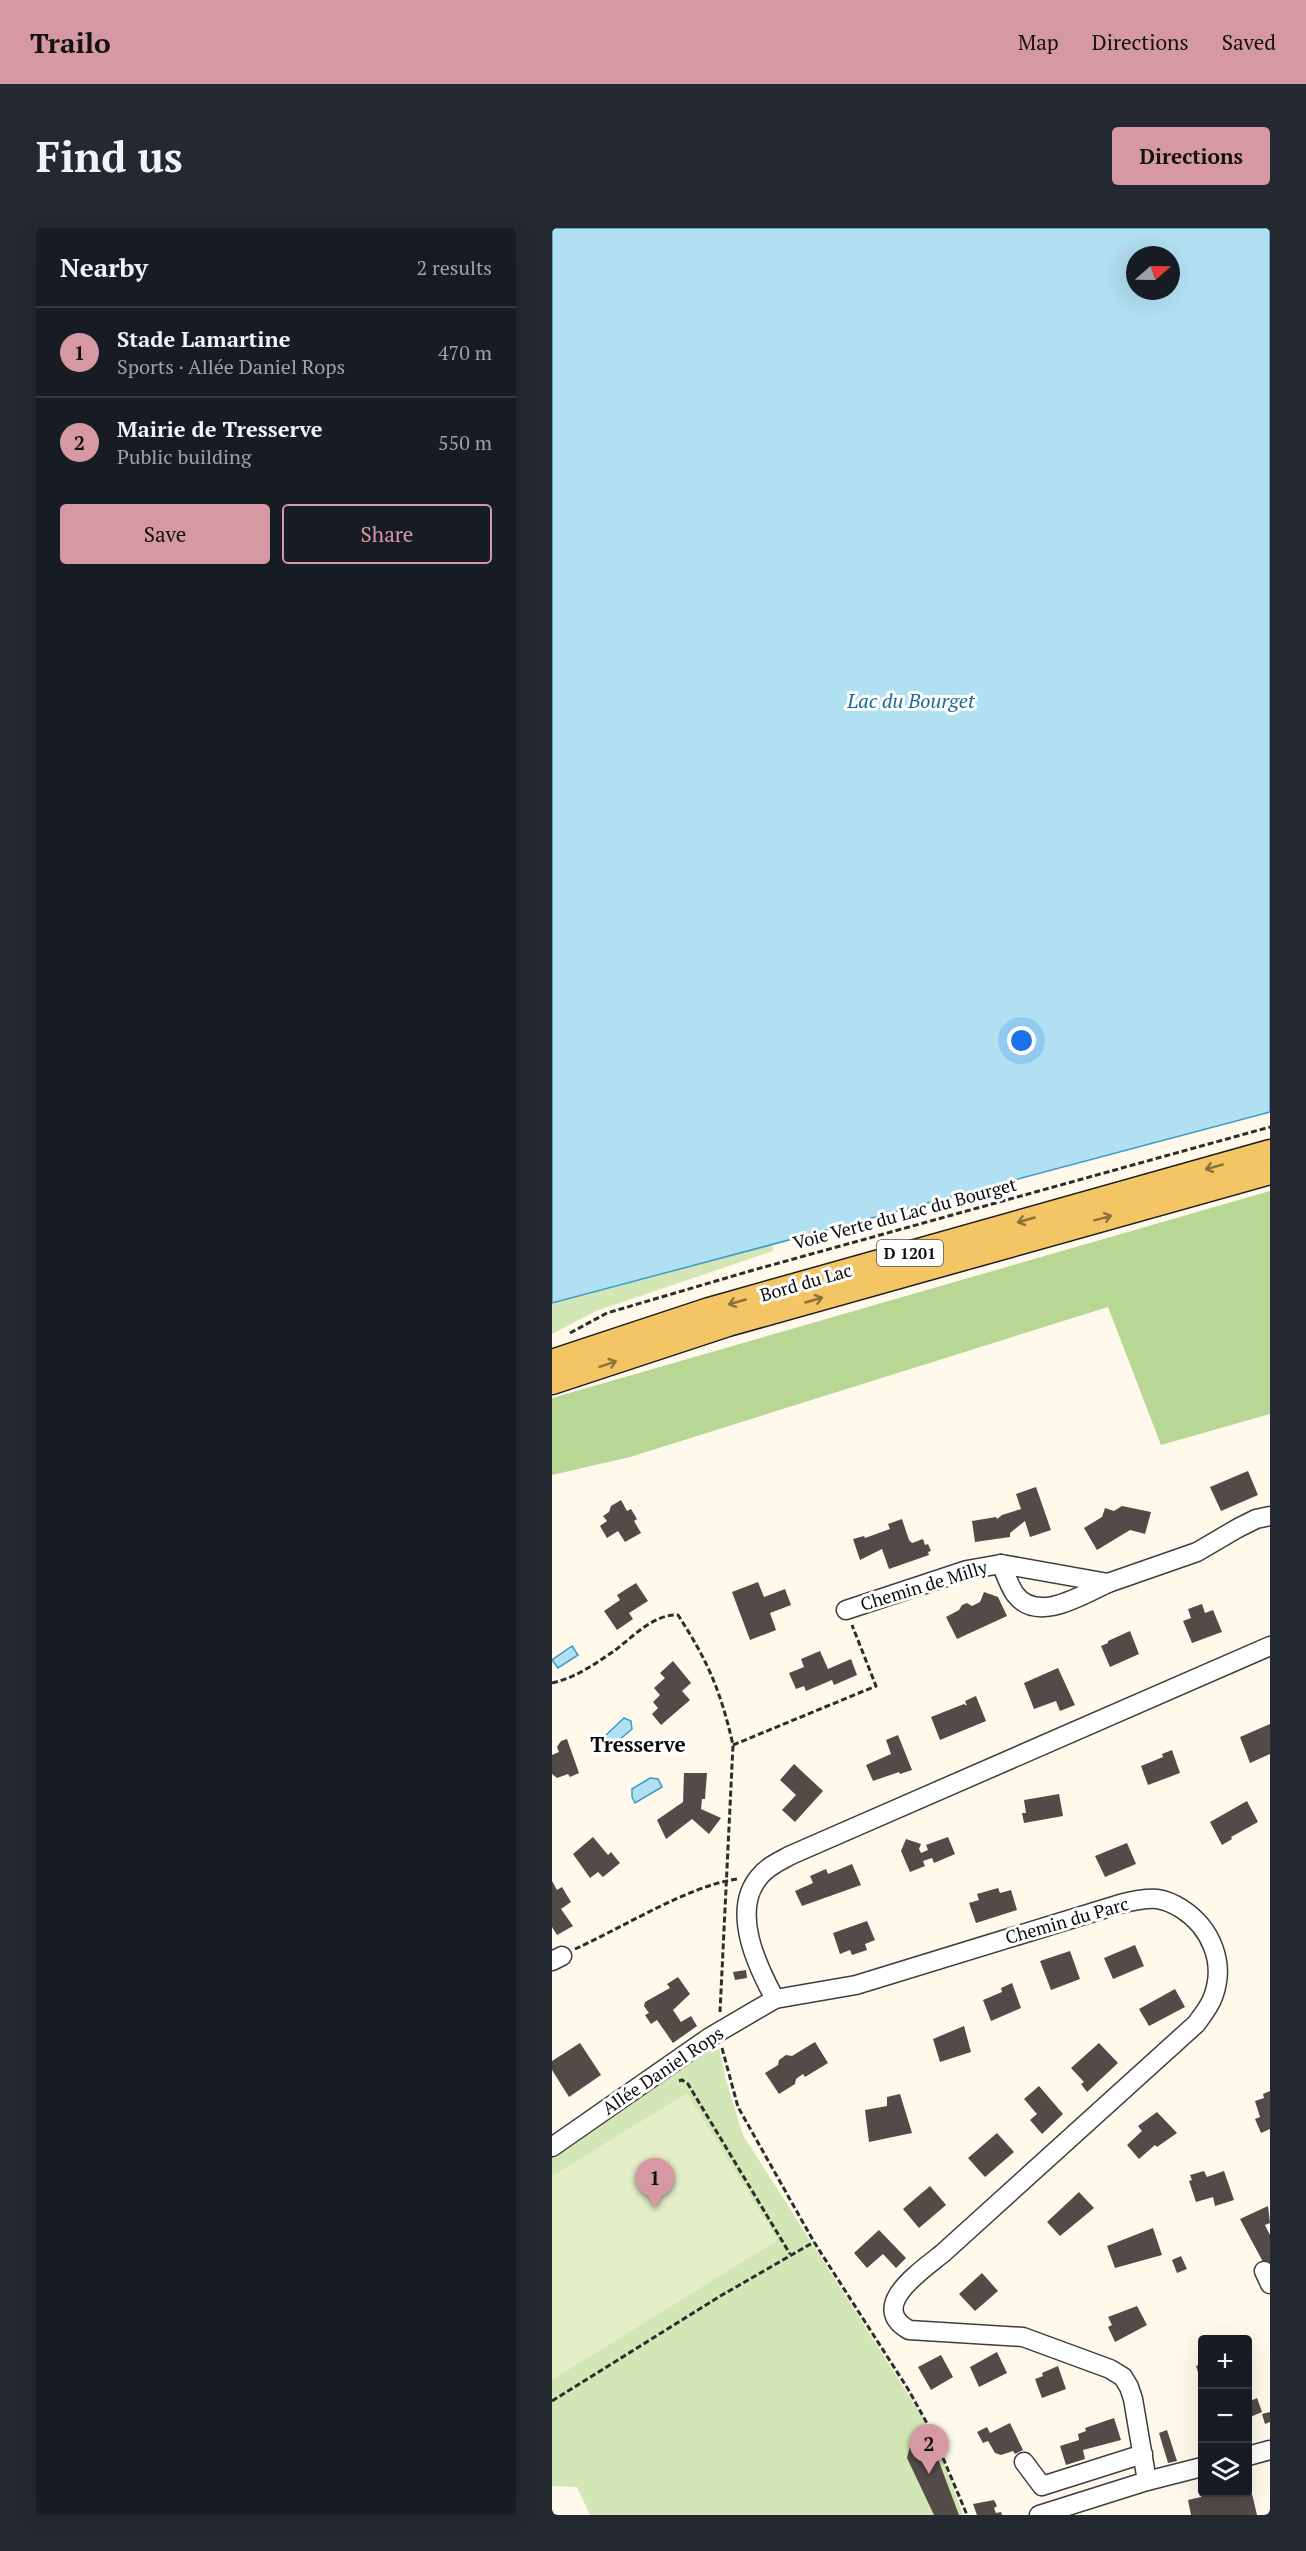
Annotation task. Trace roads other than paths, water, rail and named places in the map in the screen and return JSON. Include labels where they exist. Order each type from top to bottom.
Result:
[{"type":"main road","name":"Bord du Lac","points":[[552,1362],[720,1307],[1270,1152]]},
{"type":"main road","name":"Bord du Lac","points":[[552,1382],[739,1320],[1270,1172]]},
{"type":"street","name":"Chemin de Milly","points":[[1001,1564],[1014,1593],[1022,1601],[1038,1608],[1051,1607],[1108,1583],[1197,1552],[1256,1519],[1270,1516]]},
{"type":"street","name":"Chemin de Milly","points":[[846,1610],[967,1570],[1001,1564],[1108,1583]]},
{"type":"street","points":[[775,1999],[757,1960],[748,1932],[747,1915],[750,1899],[759,1876],[791,1854],[1270,1646]]},
{"type":"street","name":"Chemin du Parc","points":[[775,1999],[856,1985],[1120,1904],[1157,1899],[1170,1902],[1196,1918],[1214,1945],[1218,1966],[1213,1997],[1196,2024],[904,2286],[895,2301],[896,2319],[901,2326],[909,2330],[1023,2337],[1117,2373],[1129,2387],[1147,2481]]},
{"type":"street","name":"Allée Daniel Rops","points":[[552,2147],[710,2037],[775,1999]]},
{"type":"street","points":[[1252,2455],[1270,2450]]},
{"type":"street","points":[[1024,2462],[1042,2486],[1143,2454]]},
{"type":"street","points":[[1039,2515],[1147,2481],[1198,2468]]},
{"type":"water","name":"Lac du Bourget","points":[[552,228],[1270,228],[1270,1112],[552,1303]]},
{"type":"water","points":[[572,1646],[578,1655],[558,1668],[552,1660]]},
{"type":"water","points":[[624,1718],[631,1721],[632,1729],[612,1746],[605,1736]]},
{"type":"water","points":[[650,1778],[658,1779],[662,1787],[635,1803],[632,1789]]},
{"type":"place","name":"Stade Lamartine","points":[[655,2208]]},
{"type":"place","name":"Mairie de Tresserve","points":[[929,2474]]},
{"type":"district","name":"Tresserve","points":[[638,1745]]}]
